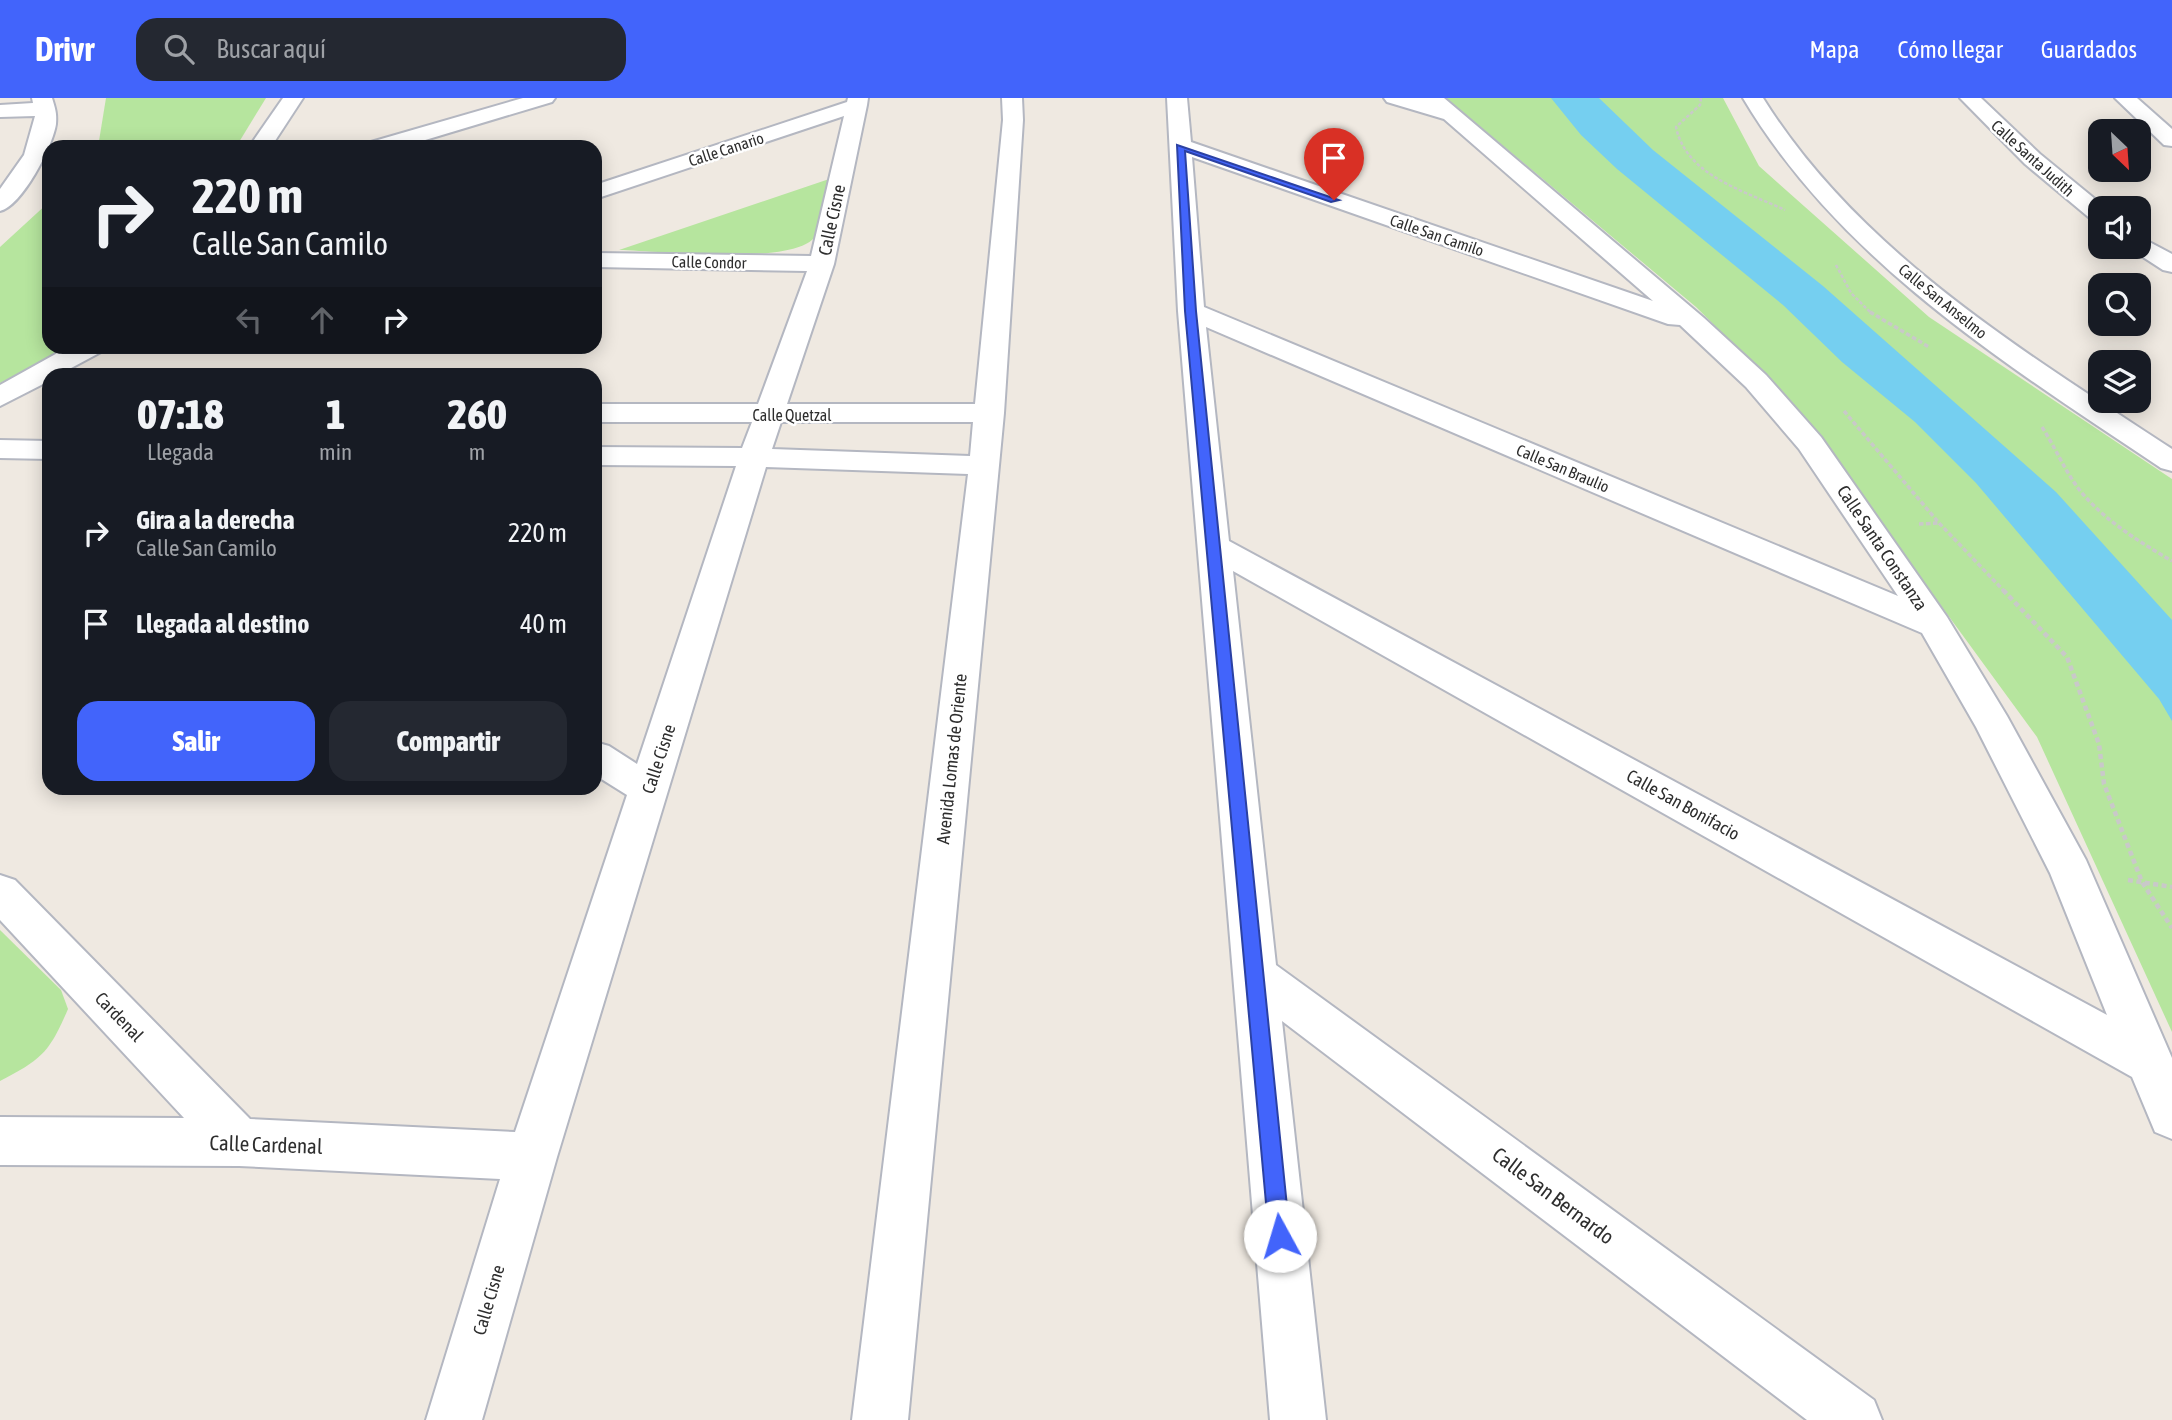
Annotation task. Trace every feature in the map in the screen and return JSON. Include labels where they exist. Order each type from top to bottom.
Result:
[{"type":"street","points":[[265,140],[293,98]]},
{"type":"street","points":[[403,140],[545,98]]},
{"type":"street","name":"Avenida Lomas de Oriente","points":[[880,1420],[990,413],[1013,120],[1012,98]]},
{"type":"street","points":[[1177,98],[1191,311],[1298,1420]]},
{"type":"street","points":[[1394,98],[1442,107]]},
{"type":"street","name":"Calle San Anselmo","points":[[1753,98],[1782,147],[1878,247],[1939,300],[2037,372],[2172,462]]},
{"type":"street","name":"Calle Santa Judith","points":[[1970,98],[2021,150],[2088,205]]},
{"type":"street","points":[[2125,98],[2172,140]]},
{"type":"street","name":"Calle Canario","points":[[602,190],[857,102]]},
{"type":"street","name":"Calle Cisne","points":[[454,1420],[531,1157],[754,457],[771,416],[822,264],[857,102]]},
{"type":"street","points":[[0,111],[45,104],[40,143],[23,176],[0,204]]},
{"type":"street","name":"Calle Santa Constanza","points":[[1442,107],[1695,324],[1756,380],[1810,443],[1934,625],[1994,726],[2071,872],[2172,1116]]},
{"type":"street","name":"Calle San Camilo","points":[[1180,146],[1695,324]]},
{"type":"street","points":[[2151,251],[2172,265]]},
{"type":"street","name":"Calle Condor","points":[[602,260],[822,264]]},
{"type":"street","name":"Calle San Braulio","points":[[1191,311],[1934,625]]},
{"type":"street","points":[[52,368],[78,354]]},
{"type":"street","points":[[0,397],[42,374]]},
{"type":"street","points":[[0,405],[37,405]]},
{"type":"street","name":"Calle Quetzal","points":[[602,413],[771,416],[990,413]]},
{"type":"street","points":[[0,449],[42,450]]},
{"type":"street","points":[[602,456],[754,457],[984,467]]},
{"type":"street","name":"Calle San Bonifacio","points":[[1215,547],[2151,1063]]},
{"type":"street","points":[[602,760],[649,790]]},
{"type":"street","name":"Cardenal","points":[[0,892],[239,1142]]},
{"type":"street","name":"Calle San Bernardo","points":[[1253,973],[1854,1420]]},
{"type":"street","name":"Calle Cardenal","points":[[0,1141],[239,1142],[531,1157]]},
{"type":"path","points":[[2172,887],[2142,882],[2172,928]]},
{"type":"green space","points":[[106,98],[266,98],[240,140],[99,140]]},
{"type":"green space","points":[[1446,98],[1723,98],[1759,166],[1929,317],[2172,479],[2172,1032],[2037,737],[1793,403],[1696,307]]},
{"type":"green space","points":[[841,175],[830,209],[818,233],[799,247],[778,252],[722,255],[619,250]]},
{"type":"green space","points":[[42,208],[42,354],[60,354],[0,383],[0,247]]},
{"type":"green space","points":[[0,930],[61,990],[68,1009],[43,1053],[26,1067],[0,1081]]},
{"type":"water","points":[[1551,98],[1599,98],[1653,150],[1823,286],[2056,492],[2172,620],[2172,721],[2159,699],[1976,483],[1915,422],[1842,362],[1783,305],[1617,169],[1581,135]]},
{"type":"route","points":[[1280,1236],[1191,311],[1180,146],[1334,200]]}]
